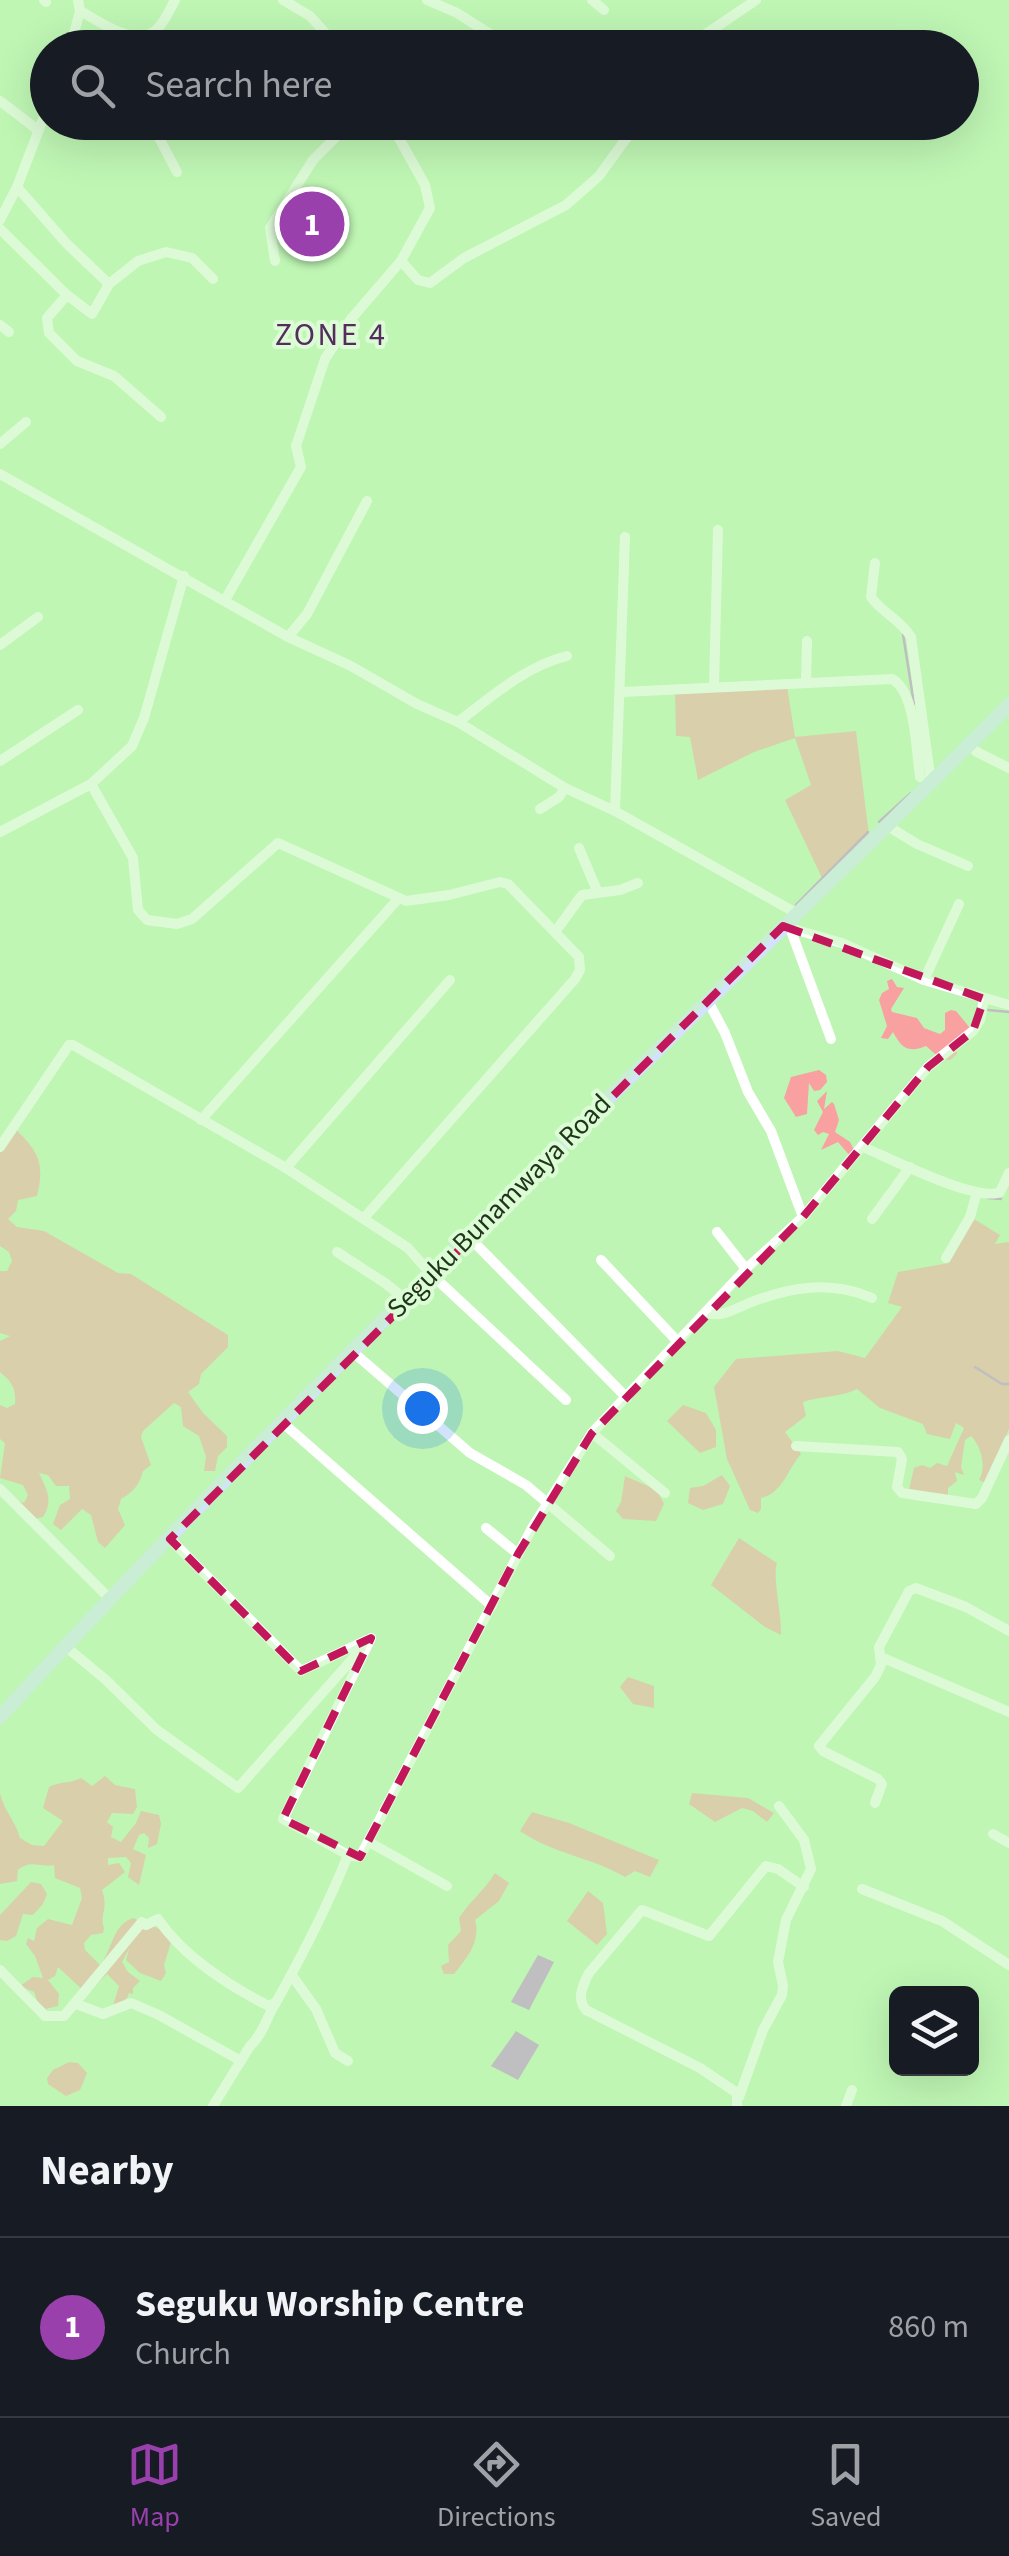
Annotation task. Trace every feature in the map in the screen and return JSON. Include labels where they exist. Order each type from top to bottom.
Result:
[{"type":"main road","name":"Seguku Bunamwaya Road","points":[[0,1717],[430,1273],[786,927],[925,780],[969,745],[1009,705]]},
{"type":"street","points":[[154,30],[175,0]]},
{"type":"street","points":[[283,0],[310,16],[323,30]]},
{"type":"street","points":[[310,16],[315,0]]},
{"type":"street","points":[[427,0],[484,30]]},
{"type":"street","points":[[592,0],[604,10]]},
{"type":"street","points":[[712,30],[756,0]]},
{"type":"street","points":[[74,30],[79,5],[119,30]]},
{"type":"street","points":[[0,101],[30,124]]},
{"type":"street","points":[[0,220],[34,140]]},
{"type":"street","points":[[160,140],[176,172]]},
{"type":"street","points":[[276,261],[270,228],[313,160],[333,140]]},
{"type":"street","points":[[225,600],[301,467],[296,446],[325,359],[352,319],[401,261],[430,208],[425,185],[400,140]]},
{"type":"street","points":[[401,261],[418,280],[430,283],[464,258],[566,205],[599,176],[625,140]]},
{"type":"street","points":[[17,186],[66,243],[109,284]]},
{"type":"street","points":[[0,229],[67,295],[92,314],[109,284],[138,262],[166,252],[192,258],[212,279]]},
{"type":"street","points":[[67,295],[47,318],[49,333],[81,364],[114,376],[161,417]]},
{"type":"street","points":[[0,444],[26,422]]},
{"type":"street","points":[[0,474],[288,637],[458,722],[565,788],[615,811],[796,913]]},
{"type":"street","points":[[288,637],[307,614],[367,500]]},
{"type":"street","points":[[714,686],[718,530]]},
{"type":"street","points":[[615,811],[625,537]]},
{"type":"street","points":[[875,563],[871,597],[911,637],[925,780]]},
{"type":"street","points":[[0,832],[91,784],[121,758],[139,732],[184,576]]},
{"type":"street","points":[[0,646],[38,616]]},
{"type":"street","points":[[806,681],[807,641]]},
{"type":"street","points":[[458,722],[503,686],[543,662],[567,656]]},
{"type":"street","points":[[622,692],[892,679],[902,684],[908,697],[925,780]]},
{"type":"street","points":[[0,761],[78,710]]},
{"type":"street","points":[[969,745],[1009,768]]},
{"type":"street","points":[[91,784],[132,858],[138,910],[146,920],[177,924],[192,919],[278,843],[398,899],[419,901],[500,882],[508,884],[579,957],[580,970],[575,979],[364,1218]]},
{"type":"street","points":[[540,810],[560,798],[565,788]]},
{"type":"street","points":[[886,825],[917,844],[968,866]]},
{"type":"street","points":[[580,848],[598,893]]},
{"type":"street","points":[[555,932],[577,899],[638,883]]},
{"type":"street","points":[[201,1120],[398,899]]},
{"type":"street","points":[[924,980],[960,904]]},
{"type":"street","points":[[786,927],[842,944],[924,980],[1009,1005]]},
{"type":"street","points":[[786,927],[832,1039]]},
{"type":"street","points":[[286,1168],[450,980]]},
{"type":"street","points":[[371,1638],[284,1818],[348,1855],[360,1857],[518,1554],[592,1433],[746,1270],[803,1217],[928,1067],[973,1031],[984,1000]]},
{"type":"street","points":[[708,1001],[726,1033],[748,1092],[771,1131],[803,1217]]},
{"type":"street","points":[[0,1147],[71,1044],[286,1168],[408,1248],[566,1400]]},
{"type":"street","points":[[863,1147],[977,1192],[998,1194],[1009,1172]]},
{"type":"street","points":[[872,1219],[910,1167]]},
{"type":"street","points":[[946,1258],[970,1218],[977,1192]]},
{"type":"street","points":[[718,1232],[746,1270]]},
{"type":"street","points":[[468,1236],[627,1398]]},
{"type":"street","points":[[337,1252],[405,1299]]},
{"type":"street","points":[[601,1260],[678,1342]]},
{"type":"street","points":[[704,1313],[715,1316],[782,1292],[830,1285],[872,1298]]},
{"type":"street","points":[[353,1352],[470,1453],[526,1485],[610,1556]]},
{"type":"street","points":[[283,1424],[492,1606]]},
{"type":"street","points":[[592,1433],[665,1493]]},
{"type":"street","points":[[796,1446],[898,1452],[902,1459],[897,1487],[902,1493],[972,1504],[982,1498],[1009,1440]]},
{"type":"street","points":[[0,1489],[111,1600]]},
{"type":"street","points":[[486,1528],[518,1554]]},
{"type":"street","points":[[170,1539],[300,1671],[371,1638]]},
{"type":"street","points":[[876,1802],[882,1784],[878,1779],[819,1746],[875,1676],[881,1657],[878,1647],[909,1592],[916,1588],[966,1607],[1009,1632]]},
{"type":"street","points":[[65,1646],[158,1730],[238,1788],[371,1638]]},
{"type":"street","points":[[881,1657],[1009,1712]]},
{"type":"street","points":[[740,2103],[762,2030],[782,1995],[778,1962],[786,1920],[811,1868],[804,1840],[779,1806]]},
{"type":"street","points":[[993,1834],[1009,1843]]},
{"type":"street","points":[[369,1842],[446,1886]]},
{"type":"street","points":[[213,2106],[293,1977],[348,1855]]},
{"type":"street","points":[[740,2103],[731,2088],[700,2068],[586,2010],[580,1998],[582,1985],[642,1910],[709,1936],[766,1866],[804,1886]]},
{"type":"street","points":[[862,1888],[942,1921],[1009,1965]]},
{"type":"street","points":[[0,1970],[45,2016],[64,2016],[142,1922],[146,1925],[158,1919],[172,1940],[246,1994],[269,2006],[276,2002]]},
{"type":"street","points":[[293,1977],[316,2010],[335,2052],[348,2061]]},
{"type":"street","points":[[76,2004],[103,2014],[130,2003],[159,2014],[241,2061]]},
{"type":"street","points":[[846,2106],[852,2090]]},
{"type":"highlighted area","points":[[783,926],[984,999],[973,1031],[928,1067],[803,1217],[592,1433],[518,1554],[360,1857],[283,1819],[371,1638],[301,1671],[170,1539]]},
{"type":"shaded area","points":[[787,686],[795,737],[856,731],[869,835],[823,880],[785,800],[811,785],[795,738],[754,752],[698,780],[690,737],[676,736],[675,691]]},
{"type":"shaded area","points":[[892,979],[897,987],[904,988],[892,1012],[917,1018],[924,1028],[940,1034],[945,1030],[945,1013],[956,1011],[970,1028],[956,1044],[957,1054],[950,1060],[941,1059],[926,1046],[905,1047],[893,1032],[888,1039],[881,1038],[887,1026],[879,1000],[889,989],[887,981]]},
{"type":"shaded area","points":[[819,1070],[826,1075],[827,1082],[814,1091],[809,1083],[807,1114],[796,1117],[784,1098],[791,1077]]},
{"type":"shaded area","points":[[827,1091],[824,1109],[834,1104],[839,1120],[835,1132],[850,1142],[854,1150],[850,1156],[838,1142],[821,1150],[829,1134],[818,1135],[814,1130],[823,1112],[817,1101]]},
{"type":"shaded area","points":[[14,1128],[34,1151],[40,1175],[37,1196],[18,1200],[16,1211],[8,1219],[17,1227],[44,1231],[118,1273],[131,1274],[228,1335],[228,1347],[188,1392],[227,1436],[227,1447],[218,1456],[215,1471],[204,1471],[206,1457],[199,1436],[183,1426],[181,1407],[174,1403],[143,1431],[141,1437],[151,1465],[143,1471],[135,1488],[121,1499],[118,1509],[125,1525],[105,1548],[98,1542],[91,1515],[82,1509],[61,1530],[53,1524],[60,1505],[70,1499],[69,1486],[56,1486],[48,1475],[39,1473],[48,1505],[43,1517],[27,1521],[11,1506],[18,1501],[24,1503],[28,1495],[23,1485],[0,1478],[5,1443],[0,1439],[0,1405],[7,1408],[15,1404],[15,1398],[8,1379],[0,1372],[0,1341],[10,1336],[0,1333],[0,1271],[7,1271],[12,1261],[9,1252],[0,1246],[0,1146]]},
{"type":"shaded area","points":[[974,1219],[1000,1235],[995,1244],[1009,1242],[1009,1429],[986,1483],[979,1480],[982,1457],[971,1436],[965,1440],[961,1467],[964,1475],[955,1472],[957,1481],[948,1488],[948,1498],[908,1494],[914,1468],[930,1468],[937,1463],[947,1466],[964,1428],[956,1423],[950,1439],[927,1434],[923,1424],[880,1408],[857,1389],[803,1402],[806,1416],[785,1432],[801,1454],[780,1486],[761,1498],[758,1513],[750,1510],[727,1459],[714,1387],[736,1359],[838,1351],[865,1358],[902,1307],[888,1303],[898,1272],[949,1263]]},
{"type":"shaded area","points":[[683,1405],[706,1413],[716,1430],[716,1447],[700,1453],[667,1421]]},
{"type":"shaded area","points":[[722,1475],[730,1486],[723,1504],[703,1510],[688,1503],[690,1488],[703,1486]]},
{"type":"shaded area","points":[[625,1476],[657,1490],[664,1504],[656,1521],[623,1519],[616,1511]]},
{"type":"shaded area","points":[[739,1538],[777,1563],[781,1635],[711,1585]]},
{"type":"shaded area","points":[[628,1677],[654,1686],[654,1708],[633,1704],[620,1687]]},
{"type":"shaded area","points":[[105,1776],[115,1785],[135,1789],[137,1807],[133,1814],[112,1813],[107,1822],[113,1827],[111,1837],[121,1842],[141,1811],[159,1815],[161,1824],[157,1844],[148,1848],[149,1838],[144,1833],[133,1849],[146,1855],[139,1885],[128,1877],[131,1863],[126,1857],[108,1858],[108,1865],[119,1863],[125,1872],[102,1890],[103,1933],[91,1935],[84,1943],[85,1950],[100,1965],[117,1931],[134,1918],[172,1939],[164,1965],[166,1973],[161,1981],[140,1973],[126,1960],[129,1949],[122,1962],[140,1981],[133,1994],[129,1993],[112,2009],[119,1986],[107,1974],[87,1994],[58,1967],[55,1976],[48,1980],[59,1994],[58,2006],[46,2009],[38,2003],[34,1992],[20,1986],[33,1977],[43,1978],[26,1944],[28,1938],[34,1941],[37,1928],[48,1919],[72,1925],[82,1898],[80,1888],[55,1878],[54,1865],[27,1865],[18,1870],[17,1881],[0,1884],[0,1793],[20,1838],[44,1846],[63,1821],[43,1808],[49,1787],[81,1778],[92,1786]]},
{"type":"shaded area","points":[[692,1793],[748,1798],[774,1813],[767,1822],[742,1808],[715,1822],[689,1804]]},
{"type":"shaded area","points":[[532,1812],[659,1860],[650,1877],[635,1871],[625,1877],[520,1831]]},
{"type":"shaded area","points":[[495,1873],[509,1883],[499,1901],[475,1920],[474,1942],[464,1962],[454,1974],[444,1974],[441,1966],[449,1962],[448,1945],[461,1931],[459,1918]]},
{"type":"shaded area","points":[[31,1882],[41,1884],[47,1894],[43,1904],[33,1915],[23,1914],[16,1936],[0,1940],[0,1915]]},
{"type":"shaded area","points":[[588,1891],[603,1903],[607,1934],[597,1945],[567,1921]]},
{"type":"shaded area","points":[[538,1955],[554,1962],[529,2010],[511,2002]]},
{"type":"shaded area","points":[[516,2031],[539,2045],[518,2080],[491,2066]]},
{"type":"shaded area","points":[[69,2062],[78,2063],[87,2073],[80,2090],[66,2096],[48,2084],[47,2078]]},
{"type":"waterway","points":[[903,634],[914,704]]},
{"type":"waterway","points":[[879,822],[911,793]]},
{"type":"waterway","points":[[796,905],[868,832]]},
{"type":"waterway","points":[[988,1010],[1009,1012]]},
{"type":"waterway","points":[[988,1198],[1001,1199]]},
{"type":"waterway","points":[[975,1367],[1002,1384],[1009,1384]]},
{"type":"place","name":"Seguku Worship Centre","points":[[312,224]]},
{"type":"district","name":"ZONE 4","points":[[331,335]]}]
